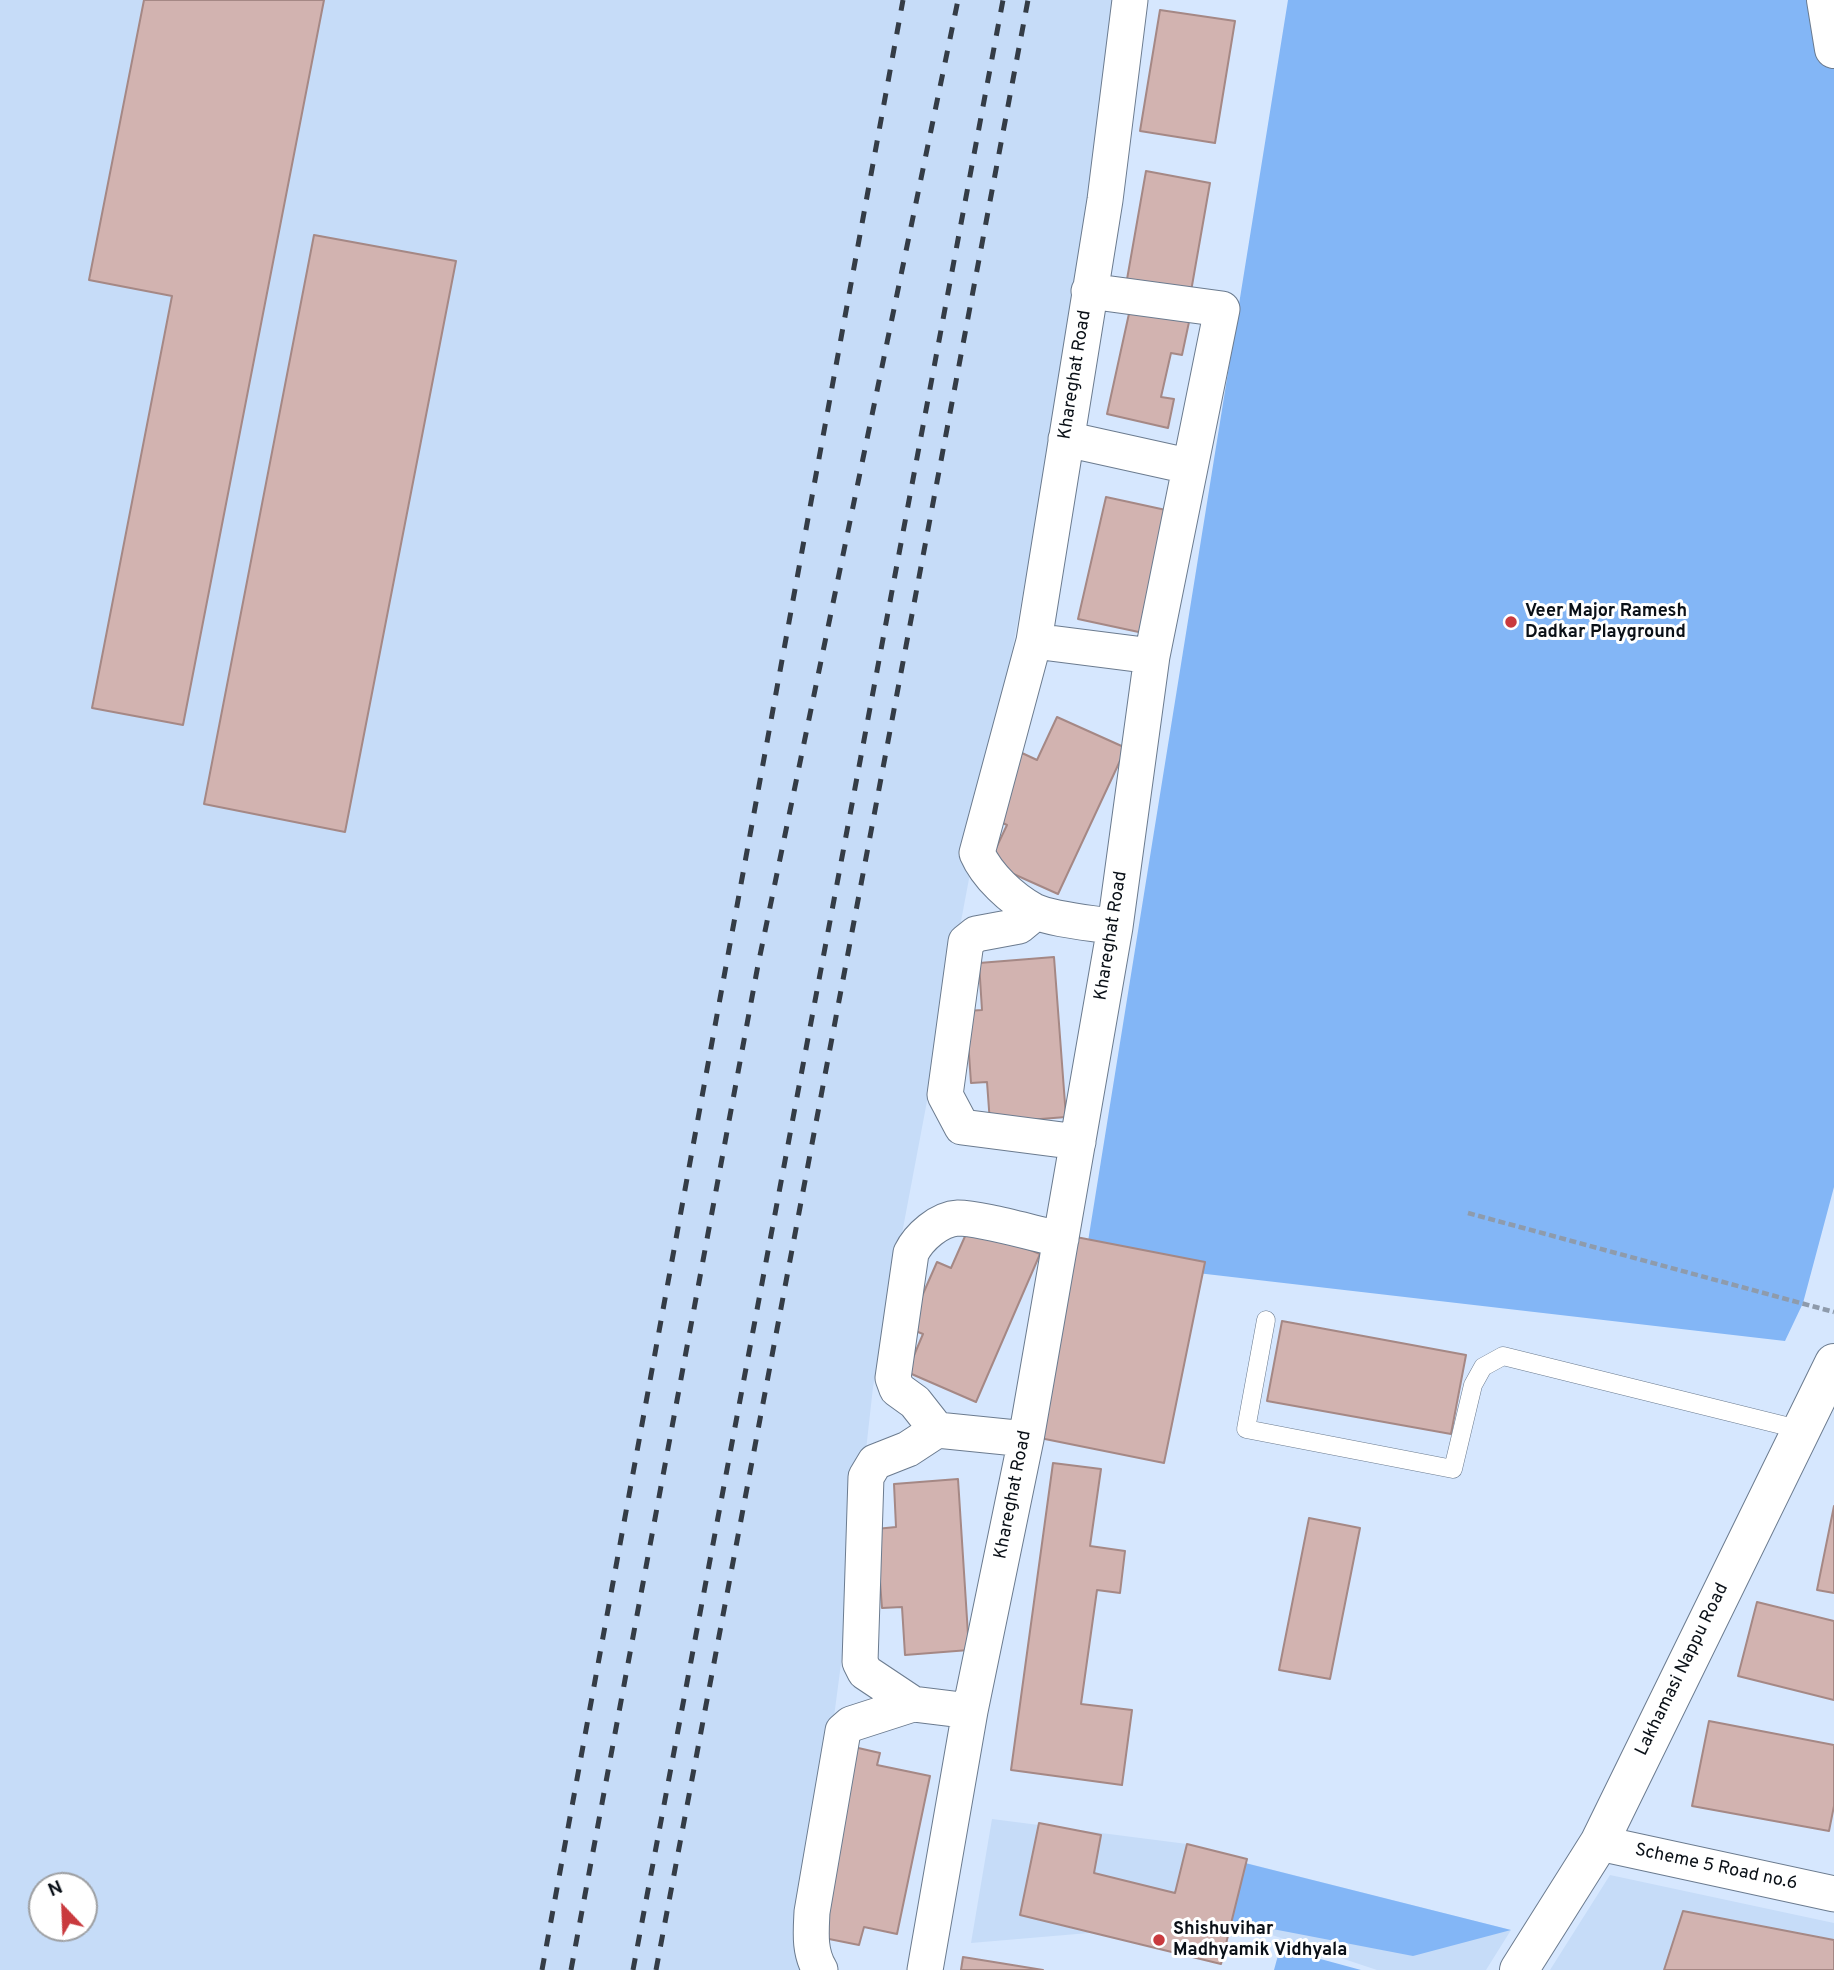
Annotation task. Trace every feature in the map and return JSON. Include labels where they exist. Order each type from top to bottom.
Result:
[{"type":"street","name":"Khareghat Road","points":[[1036,912],[982,866],[977,853],[1034,641],[1105,200],[1130,0]]},
{"type":"street","points":[[1826,0],[1834,49]]},
{"type":"street","name":"Khareghat Road","points":[[925,1970],[970,1711],[1026,1439],[1115,927],[1152,656],[1188,466],[1222,309],[1089,291]]},
{"type":"street","points":[[1066,439],[1188,466]]},
{"type":"street","points":[[1034,641],[1152,656]]},
{"type":"street","points":[[1077,1142],[962,1127],[945,1095],[965,942],[976,934],[1019,926],[1036,912],[1115,927]]},
{"type":"street","points":[[937,1430],[915,1402],[897,1389],[893,1378],[911,1253],[916,1243],[933,1228],[957,1218],[1061,1239]]},
{"type":"street","name":"Lakhamasi Nappu Road","points":[[1520,1970],[1599,1843],[1810,1435],[1834,1363]]},
{"type":"street","points":[[913,1704],[864,1672],[860,1662],[866,1477],[875,1462],[908,1449],[937,1430],[1026,1439]]},
{"type":"street","points":[[820,1970],[810,1940],[843,1731],[851,1724],[913,1704],[970,1711]]},
{"type":"street","name":"Scheme 5 Road no.6","points":[[1599,1843],[1834,1894]]},
{"type":"lane","points":[[1266,1320],[1246,1429],[1453,1469],[1473,1385],[1483,1367],[1503,1356],[1810,1435]]},
{"type":"path","points":[[1468,1213],[1834,1312]]},
{"type":"shaded area","points":[[0,0],[1135,0],[873,1387],[849,1603],[808,1914],[806,1970],[0,1970]]},
{"type":"shaded area","name":"Veer Major Ramesh Dadkar Playground","points":[[1288,0],[1824,0],[1834,57],[1834,1187],[1803,1303],[1785,1341],[1085,1260]]},
{"type":"shaded area","points":[[992,1819],[1187,1844],[1247,1859],[1246,1863],[1511,1930],[1486,1970],[1377,1970],[1230,1921],[971,1943]]},
{"type":"shaded area","points":[[1245,1863],[1511,1930],[1413,1956],[1231,1921]]},
{"type":"shaded area","points":[[1610,1875],[1834,1923],[1834,1970],[1550,1970]]},
{"type":"shaded area","points":[[1280,1948],[1361,1970],[1274,1970]]},
{"type":"building","points":[[144,0],[324,0],[183,725],[92,708],[172,296],[89,280]]},
{"type":"building","points":[[1160,10],[1235,21],[1215,143],[1140,131]]},
{"type":"building","points":[[1146,171],[1210,183],[1190,297],[1126,285]]},
{"type":"building","points":[[314,235],[456,261],[345,832],[204,804]]},
{"type":"building","points":[[1130,309],[1189,322],[1182,355],[1171,353],[1161,397],[1174,399],[1168,428],[1107,414]]},
{"type":"building","points":[[1106,497],[1175,512],[1148,634],[1078,619]]},
{"type":"building","points":[[1057,717],[1126,748],[1058,894],[989,863],[1007,825],[992,818],[1022,753],[1037,760]]},
{"type":"building","points":[[1054,957],[1066,1117],[990,1123],[987,1082],[971,1083],[966,1011],[982,1010],[979,963]]},
{"type":"building","points":[[970,1225],[1040,1254],[976,1402],[907,1372],[923,1334],[908,1328],[937,1262],[951,1268]]},
{"type":"building","points":[[1076,1237],[1205,1262],[1164,1463],[1035,1437]]},
{"type":"building","points":[[1282,1321],[1466,1355],[1451,1434],[1267,1401]]},
{"type":"building","points":[[1053,1463],[1101,1469],[1090,1546],[1125,1551],[1120,1593],[1097,1590],[1081,1704],[1132,1710],[1122,1785],[1011,1770]]},
{"type":"building","points":[[958,1479],[969,1650],[905,1655],[902,1607],[882,1608],[876,1529],[896,1527],[894,1484]]},
{"type":"building","points":[[1834,1506],[1834,1593],[1817,1590]]},
{"type":"building","points":[[1309,1518],[1360,1528],[1330,1679],[1279,1670]]},
{"type":"building","points":[[1757,1602],[1834,1621],[1834,1700],[1738,1676]]},
{"type":"building","points":[[1709,1721],[1834,1745],[1834,1806],[1829,1831],[1692,1806]]},
{"type":"building","points":[[854,1747],[880,1753],[877,1765],[930,1776],[897,1934],[864,1927],[859,1945],[814,1936]]},
{"type":"building","points":[[1039,1823],[1101,1835],[1094,1873],[1175,1893],[1187,1844],[1247,1859],[1221,1964],[1020,1915]]},
{"type":"building","points":[[1683,1911],[1834,1940],[1834,1970],[1664,1970]]},
{"type":"building","points":[[963,1957],[1043,1970],[961,1970]]},
{"type":"railway","points":[[542,1970],[903,0]]},
{"type":"railway","points":[[571,1970],[758,965],[958,0]]},
{"type":"railway","points":[[633,1970],[1003,0]]},
{"type":"railway","points":[[656,1970],[1028,0]]},
{"type":"place","name":"Veer Major Ramesh Dadkar Playground","points":[[1511,622]]},
{"type":"place","name":"Shishuvihar Madhyamik Vidhyala","points":[[1159,1940]]}]
